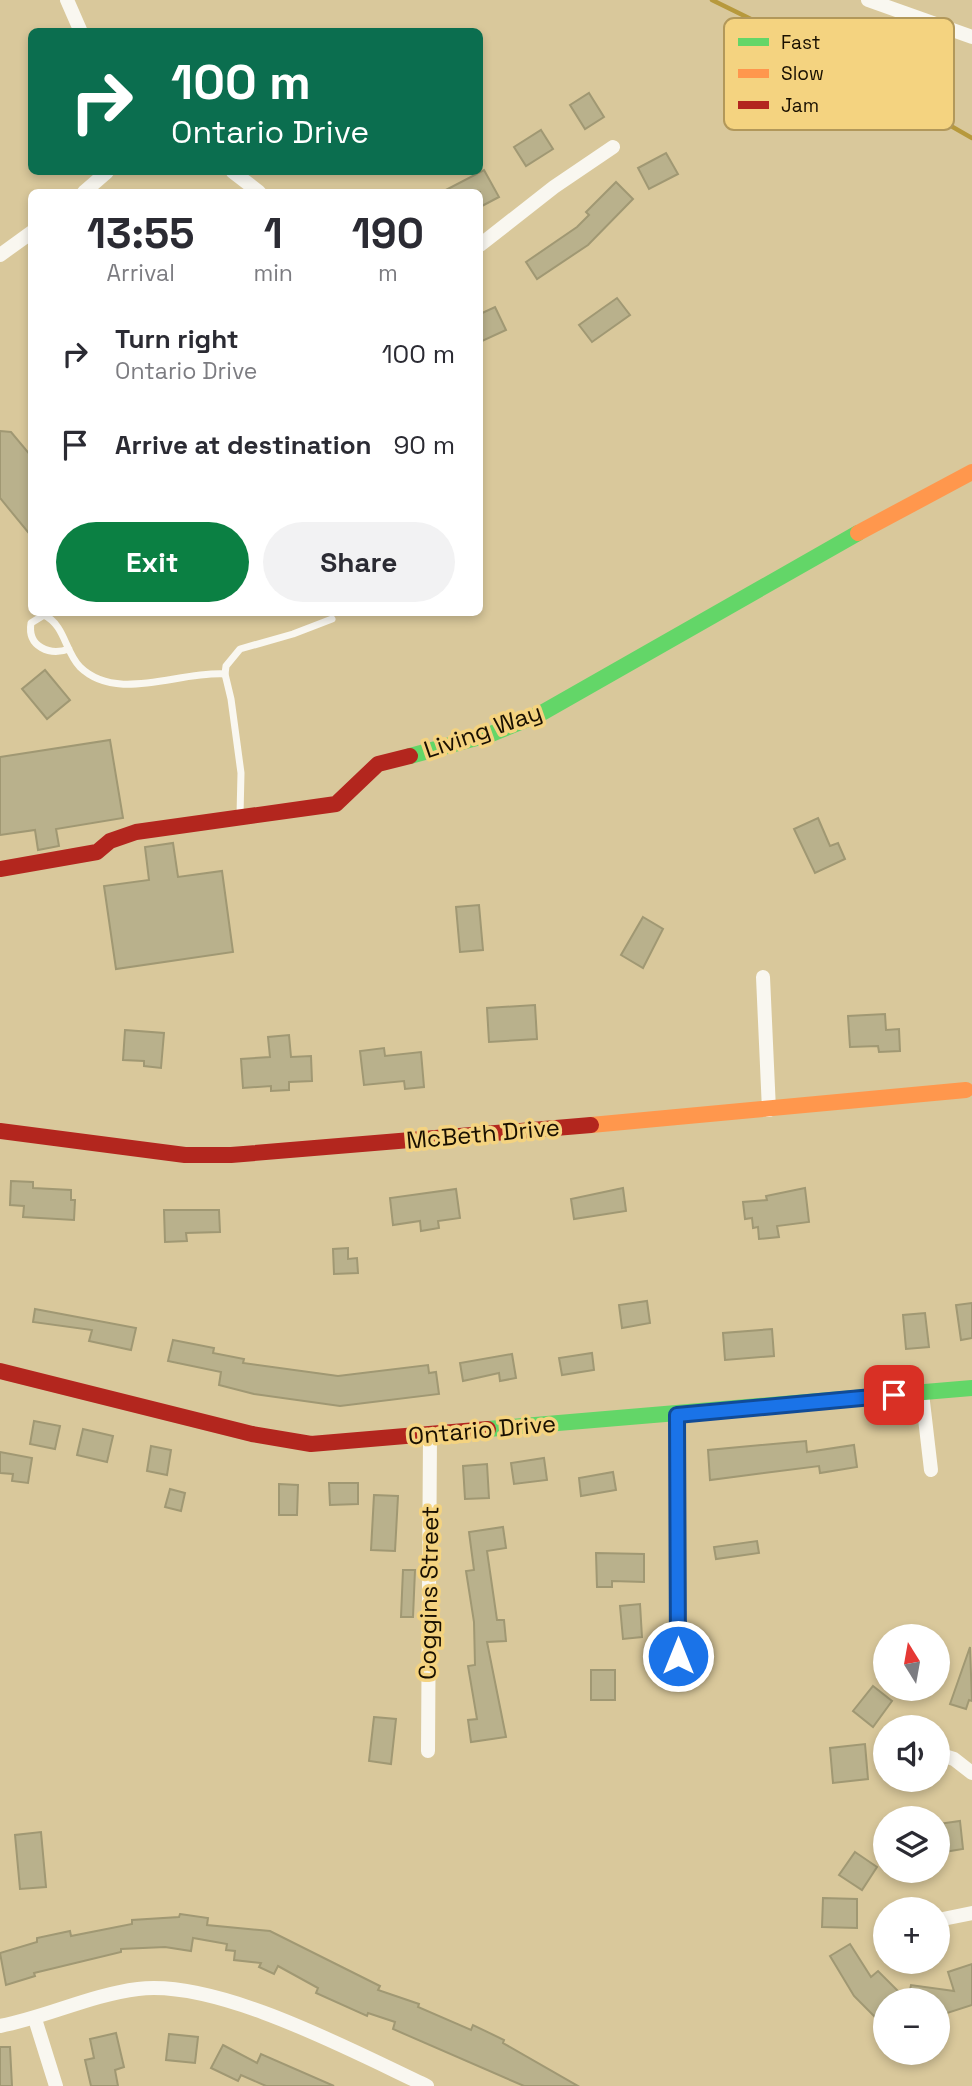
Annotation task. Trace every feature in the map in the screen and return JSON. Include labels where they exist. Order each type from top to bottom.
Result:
[{"type":"street","points":[[67,0],[79,28]]},
{"type":"street","points":[[868,0],[919,18]]},
{"type":"street","points":[[954,31],[972,37]]},
{"type":"street","points":[[483,243],[554,187],[613,147]]},
{"type":"street","points":[[87,189],[104,175]]},
{"type":"street","points":[[237,175],[255,189]]},
{"type":"street","points":[[0,255],[28,235]]},
{"type":"street","name":"Living Way","points":[[0,869],[97,852],[110,841],[136,832],[336,804],[378,764],[491,734],[540,714],[794,568],[972,472]]},
{"type":"street","points":[[764,977],[769,1110]]},
{"type":"street","name":"McBeth Drive","points":[[0,1131],[185,1155],[231,1156],[769,1110],[966,1090]]},
{"type":"street","name":"Ontario Drive","points":[[0,1371],[252,1434],[311,1444],[972,1388]]},
{"type":"street","points":[[922,1393],[931,1470]]},
{"type":"street","points":[[677,1415],[678,1682]]},
{"type":"street","name":"Coggins Street","points":[[428,1751],[430,1435]]},
{"type":"street","points":[[950,1758],[972,1773]]},
{"type":"street","points":[[950,1918],[972,1913]]},
{"type":"street","points":[[0,2026],[36,2019],[85,2000],[140,1988],[204,1993],[304,2029],[427,2086]]},
{"type":"street","points":[[36,2019],[56,2086]]},
{"type":"lane","points":[[42,616],[32,623],[31,634],[40,648],[49,652],[69,649]]},
{"type":"lane","points":[[46,616],[52,619],[81,668],[102,683],[148,683],[203,673],[225,674]]},
{"type":"lane","points":[[240,819],[240,773],[231,699],[225,674],[230,658],[240,649],[332,619]]},
{"type":"building","points":[[589,93],[604,117],[585,129],[570,105]]},
{"type":"building","points":[[541,130],[553,149],[526,166],[514,147]]},
{"type":"building","points":[[666,153],[678,174],[649,189],[638,168]]},
{"type":"building","points":[[483,171],[499,197],[483,205],[483,189],[448,189],[474,175],[483,175]]},
{"type":"building","points":[[616,182],[633,199],[588,245],[537,279],[526,262],[577,227],[589,215],[586,212]]},
{"type":"building","points":[[617,298],[630,315],[592,342],[579,325]]},
{"type":"building","points":[[495,307],[506,330],[483,341],[483,313]]},
{"type":"building","points":[[0,431],[11,432],[28,452],[28,532],[0,498]]},
{"type":"building","points":[[45,670],[70,700],[47,719],[22,689]]},
{"type":"building","points":[[110,740],[123,818],[56,829],[59,846],[38,850],[35,830],[0,835],[0,757]]},
{"type":"building","points":[[818,818],[830,846],[838,843],[845,859],[815,873],[794,829]]},
{"type":"building","points":[[173,843],[178,877],[222,871],[233,952],[116,969],[104,886],[149,880],[145,847]]},
{"type":"building","points":[[479,905],[483,950],[460,952],[456,907]]},
{"type":"building","points":[[643,917],[663,929],[643,968],[621,955]]},
{"type":"building","points":[[535,1005],[537,1039],[489,1042],[487,1008]]},
{"type":"building","points":[[885,1014],[886,1030],[899,1029],[900,1051],[879,1052],[878,1046],[850,1047],[848,1016]]},
{"type":"building","points":[[125,1030],[164,1033],[161,1068],[144,1066],[144,1061],[123,1060]]},
{"type":"building","points":[[289,1035],[291,1057],[311,1056],[312,1081],[289,1082],[289,1090],[271,1091],[271,1086],[243,1088],[241,1059],[270,1057],[268,1037]]},
{"type":"building","points":[[384,1048],[385,1056],[421,1052],[424,1087],[405,1089],[404,1081],[364,1085],[360,1051]]},
{"type":"building","points":[[11,1181],[33,1182],[33,1188],[71,1190],[71,1200],[75,1200],[74,1220],[23,1217],[24,1206],[10,1205]]},
{"type":"building","points":[[623,1188],[626,1211],[574,1219],[571,1199]]},
{"type":"building","points":[[805,1188],[809,1222],[777,1226],[779,1237],[759,1239],[758,1227],[753,1228],[752,1218],[745,1219],[743,1202],[767,1200],[766,1196]]},
{"type":"building","points":[[456,1189],[460,1218],[438,1221],[439,1228],[421,1231],[420,1221],[393,1225],[390,1198]]},
{"type":"building","points":[[164,1210],[219,1210],[220,1232],[186,1233],[187,1241],[165,1242]]},
{"type":"building","points":[[348,1248],[348,1259],[357,1258],[358,1273],[334,1274],[333,1249]]},
{"type":"building","points":[[647,1301],[650,1323],[622,1328],[619,1305]]},
{"type":"building","points":[[972,1303],[972,1338],[961,1340],[956,1305]]},
{"type":"building","points":[[35,1309],[136,1328],[131,1350],[89,1341],[92,1330],[33,1322]]},
{"type":"building","points":[[925,1313],[929,1347],[906,1349],[903,1315]]},
{"type":"building","points":[[772,1329],[774,1356],[725,1360],[723,1333]]},
{"type":"building","points":[[173,1340],[214,1348],[213,1353],[244,1359],[243,1363],[338,1376],[428,1365],[429,1373],[436,1372],[439,1394],[340,1406],[254,1394],[219,1385],[221,1372],[168,1361]]},
{"type":"building","points":[[592,1353],[594,1370],[562,1375],[559,1358]]},
{"type":"building","points":[[512,1354],[516,1378],[500,1381],[499,1373],[463,1381],[460,1363]]},
{"type":"building","points":[[34,1421],[60,1426],[55,1449],[30,1444]]},
{"type":"building","points":[[83,1429],[113,1436],[107,1462],[77,1455]]},
{"type":"building","points":[[806,1441],[807,1452],[854,1445],[857,1467],[820,1473],[819,1466],[710,1480],[708,1450]]},
{"type":"building","points":[[151,1446],[171,1450],[167,1475],[147,1471]]},
{"type":"building","points":[[0,1452],[32,1458],[28,1483],[12,1481],[13,1474],[0,1473]]},
{"type":"building","points":[[544,1458],[547,1480],[514,1484],[511,1463]]},
{"type":"building","points":[[487,1464],[489,1498],[465,1499],[463,1466]]},
{"type":"building","points":[[613,1472],[616,1490],[581,1496],[579,1478]]},
{"type":"building","points":[[329,1483],[358,1483],[358,1504],[330,1505]]},
{"type":"building","points":[[279,1484],[298,1485],[297,1515],[279,1515]]},
{"type":"building","points":[[170,1489],[185,1493],[181,1511],[165,1507]]},
{"type":"building","points":[[374,1495],[398,1496],[395,1551],[371,1550]]},
{"type":"building","points":[[503,1527],[506,1548],[487,1551],[497,1620],[504,1620],[506,1641],[487,1642],[506,1737],[471,1742],[468,1720],[477,1719],[468,1666],[475,1665],[474,1622],[466,1571],[474,1570],[469,1532]]},
{"type":"building","points":[[757,1541],[759,1553],[716,1559],[714,1547]]},
{"type":"building","points":[[596,1553],[644,1554],[644,1582],[612,1581],[612,1587],[597,1587]]},
{"type":"building","points":[[403,1570],[415,1570],[413,1617],[401,1617]]},
{"type":"building","points":[[640,1604],[642,1637],[623,1639],[620,1606]]},
{"type":"building","points":[[970,1647],[972,1701],[969,1700],[966,1709],[950,1704]]},
{"type":"building","points":[[591,1670],[615,1670],[615,1700],[591,1700]]},
{"type":"building","points":[[873,1686],[873,1701],[892,1701],[882,1715],[873,1715],[873,1727],[853,1711]]},
{"type":"building","points":[[374,1717],[396,1719],[391,1764],[369,1761]]},
{"type":"building","points":[[865,1744],[868,1779],[833,1783],[830,1748]]},
{"type":"building","points":[[960,1821],[963,1849],[950,1851],[950,1822]]},
{"type":"building","points":[[41,1832],[46,1887],[20,1889],[15,1835]]},
{"type":"building","points":[[855,1852],[873,1864],[873,1873],[862,1890],[839,1875]]},
{"type":"building","points":[[823,1898],[857,1899],[857,1928],[822,1927]]},
{"type":"building","points":[[180,1914],[208,1918],[207,1925],[270,1931],[380,1986],[378,1990],[419,2004],[418,2007],[471,2030],[473,2025],[504,2040],[503,2043],[578,2086],[524,2086],[393,2029],[395,2022],[368,2013],[367,2016],[316,1993],[318,1988],[278,1966],[274,1974],[259,1967],[261,1963],[234,1960],[235,1951],[226,1950],[227,1944],[193,1938],[191,1951],[165,1947],[121,1949],[121,1952],[34,1973],[35,1976],[6,1985],[0,1953],[37,1942],[37,1938],[70,1931],[71,1936],[132,1924],[132,1920],[179,1917]]},
{"type":"building","points":[[850,1944],[871,1977],[881,1974],[895,1988],[873,1988],[873,2015],[854,1996],[830,1956]]},
{"type":"building","points":[[972,1964],[972,2005],[950,2012],[950,1990],[954,1991],[950,1971]]},
{"type":"building","points":[[911,1985],[932,1988],[910,1988]]},
{"type":"building","points":[[116,2033],[124,2067],[115,2070],[118,2086],[91,2086],[85,2060],[94,2058],[90,2039]]},
{"type":"building","points":[[169,2034],[198,2037],[195,2063],[166,2060]]},
{"type":"building","points":[[223,2045],[257,2063],[261,2054],[334,2086],[266,2086],[241,2075],[238,2081],[211,2068]]},
{"type":"building","points":[[0,2047],[10,2047],[12,2086],[0,2086]]},
{"type":"waterway","points":[[712,0],[749,18]]},
{"type":"waterway","points":[[954,128],[972,138]]},
{"type":"traffic: fast","points":[[410,756],[491,734],[540,714],[858,533]]},
{"type":"traffic: fast","points":[[488,1429],[972,1388]]},
{"type":"traffic: slow","points":[[858,533],[972,472]]},
{"type":"traffic: slow","points":[[591,1125],[966,1090]]},
{"type":"traffic: jam","points":[[0,869],[97,852],[110,841],[136,832],[336,804],[378,764],[410,756]]},
{"type":"traffic: jam","points":[[0,1131],[185,1155],[231,1155],[591,1125]]},
{"type":"traffic: jam","points":[[0,1371],[252,1434],[311,1444],[488,1429]]},
{"type":"route","points":[[678,1656],[677,1415],[894,1395]]}]
